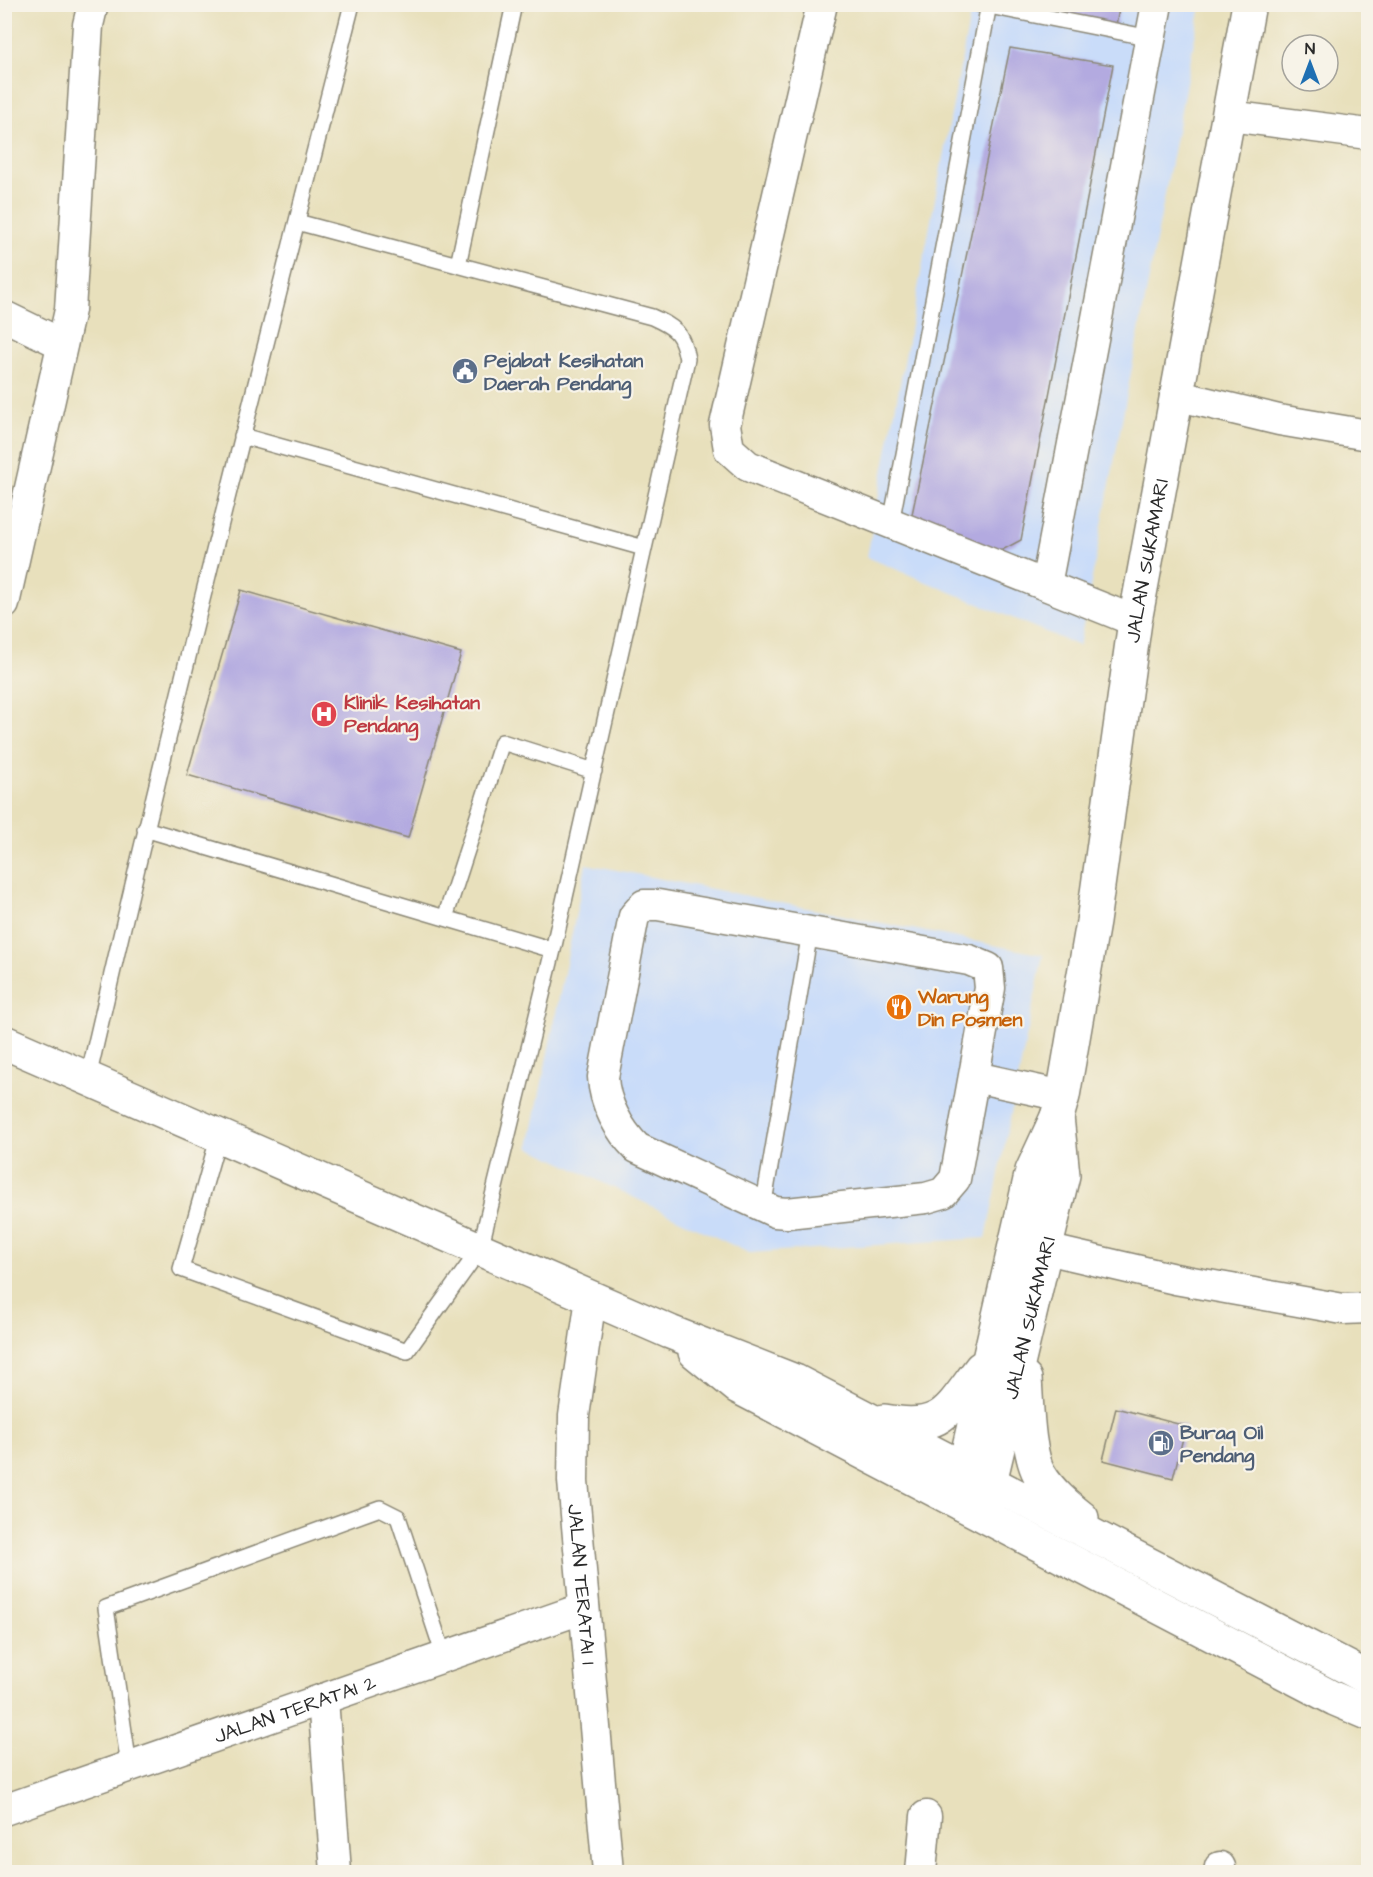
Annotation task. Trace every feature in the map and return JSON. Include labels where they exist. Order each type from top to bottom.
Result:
[{"type":"main road","name":"JALAN SUKAMARI","points":[[977,1476],[1022,1347],[1063,1175],[1060,1106],[1093,922],[1135,621],[1249,4]]},
{"type":"main road","points":[[4,1042],[670,1332],[795,1381],[1368,1678]]},
{"type":"main road","name":"JALAN SUKAMARI","points":[[974,1510],[987,1360],[1032,1171],[1060,1106]]},
{"type":"main road","points":[[670,1332],[738,1387],[1335,1699],[1368,1713]]},
{"type":"main road","points":[[1022,1347],[1029,1436],[1039,1474],[1065,1504],[1121,1550]]},
{"type":"main road","points":[[864,1417],[904,1425],[925,1424],[940,1417],[952,1405],[987,1360]]},
{"type":"street","points":[[4,604],[70,310],[88,25],[93,4]]},
{"type":"street","points":[[822,4],[725,425],[725,438],[729,449],[748,466],[1135,621]]},
{"type":"street","points":[[1046,585],[1158,4]]},
{"type":"street","points":[[1229,117],[1368,134]]},
{"type":"street","points":[[4,316],[62,344]]},
{"type":"street","points":[[1175,395],[1279,420],[1368,435]]},
{"type":"street","points":[[644,905],[658,905],[969,960],[988,968],[990,988],[975,1077],[955,1179],[943,1193],[926,1198],[787,1213],[763,1208],[637,1148],[625,1136],[604,1093],[603,1077],[634,916],[644,905]]},
{"type":"street","points":[[975,1077],[1060,1106]]},
{"type":"street","points":[[1046,1249],[1175,1279],[1343,1308],[1368,1308]]},
{"type":"street","name":"JALAN TERATAI 1","points":[[591,1298],[574,1416],[573,1481],[608,1872]]},
{"type":"street","name":"JALAN TERATAI 2","points":[[4,1810],[584,1608]]},
{"type":"street","points":[[323,1699],[336,1872]]},
{"type":"street","points":[[921,1872],[926,1816]]},
{"type":"lane","points":[[88,1078],[145,829],[352,4]]},
{"type":"lane","points":[[458,264],[514,4]]},
{"type":"lane","points":[[891,523],[985,5],[1151,38]]},
{"type":"lane","points":[[219,1135],[181,1269],[407,1352],[480,1249],[553,950],[687,359],[684,340],[674,327],[652,317],[297,222]]},
{"type":"lane","points":[[242,436],[644,548]]},
{"type":"lane","points":[[445,918],[502,742],[594,771]]},
{"type":"lane","points":[[145,829],[553,950]]},
{"type":"lane","points":[[763,1208],[810,932]]},
{"type":"lane","points":[[129,1766],[106,1608],[380,1508],[398,1516],[444,1656]]},
{"type":"shaded area","points":[[972,5],[1201,5],[1079,646],[867,557]]},
{"type":"shaded area","points":[[586,864],[1043,955],[986,1238],[749,1253],[529,1147]]},
{"type":"building","points":[[1017,4],[1120,4],[1115,30]]},
{"type":"building","points":[[1010,48],[1113,65],[1021,540],[993,555],[911,519]]},
{"type":"building","name":"Klinik Kesihatan Pendang","points":[[241,590],[461,653],[408,838],[187,775]]},
{"type":"building","points":[[1116,1408],[1186,1426],[1173,1478],[1103,1460]]},
{"type":"place","name":"Pejabat Kesihatan Daerah Pendang","points":[[465,371]]},
{"type":"place","name":"Klinik Kesihatan Pendang","points":[[324,714]]},
{"type":"place","name":"Warung Din Posmen","points":[[899,1007]]},
{"type":"place","name":"Buraq Oil Pendang","points":[[1161,1443]]}]
